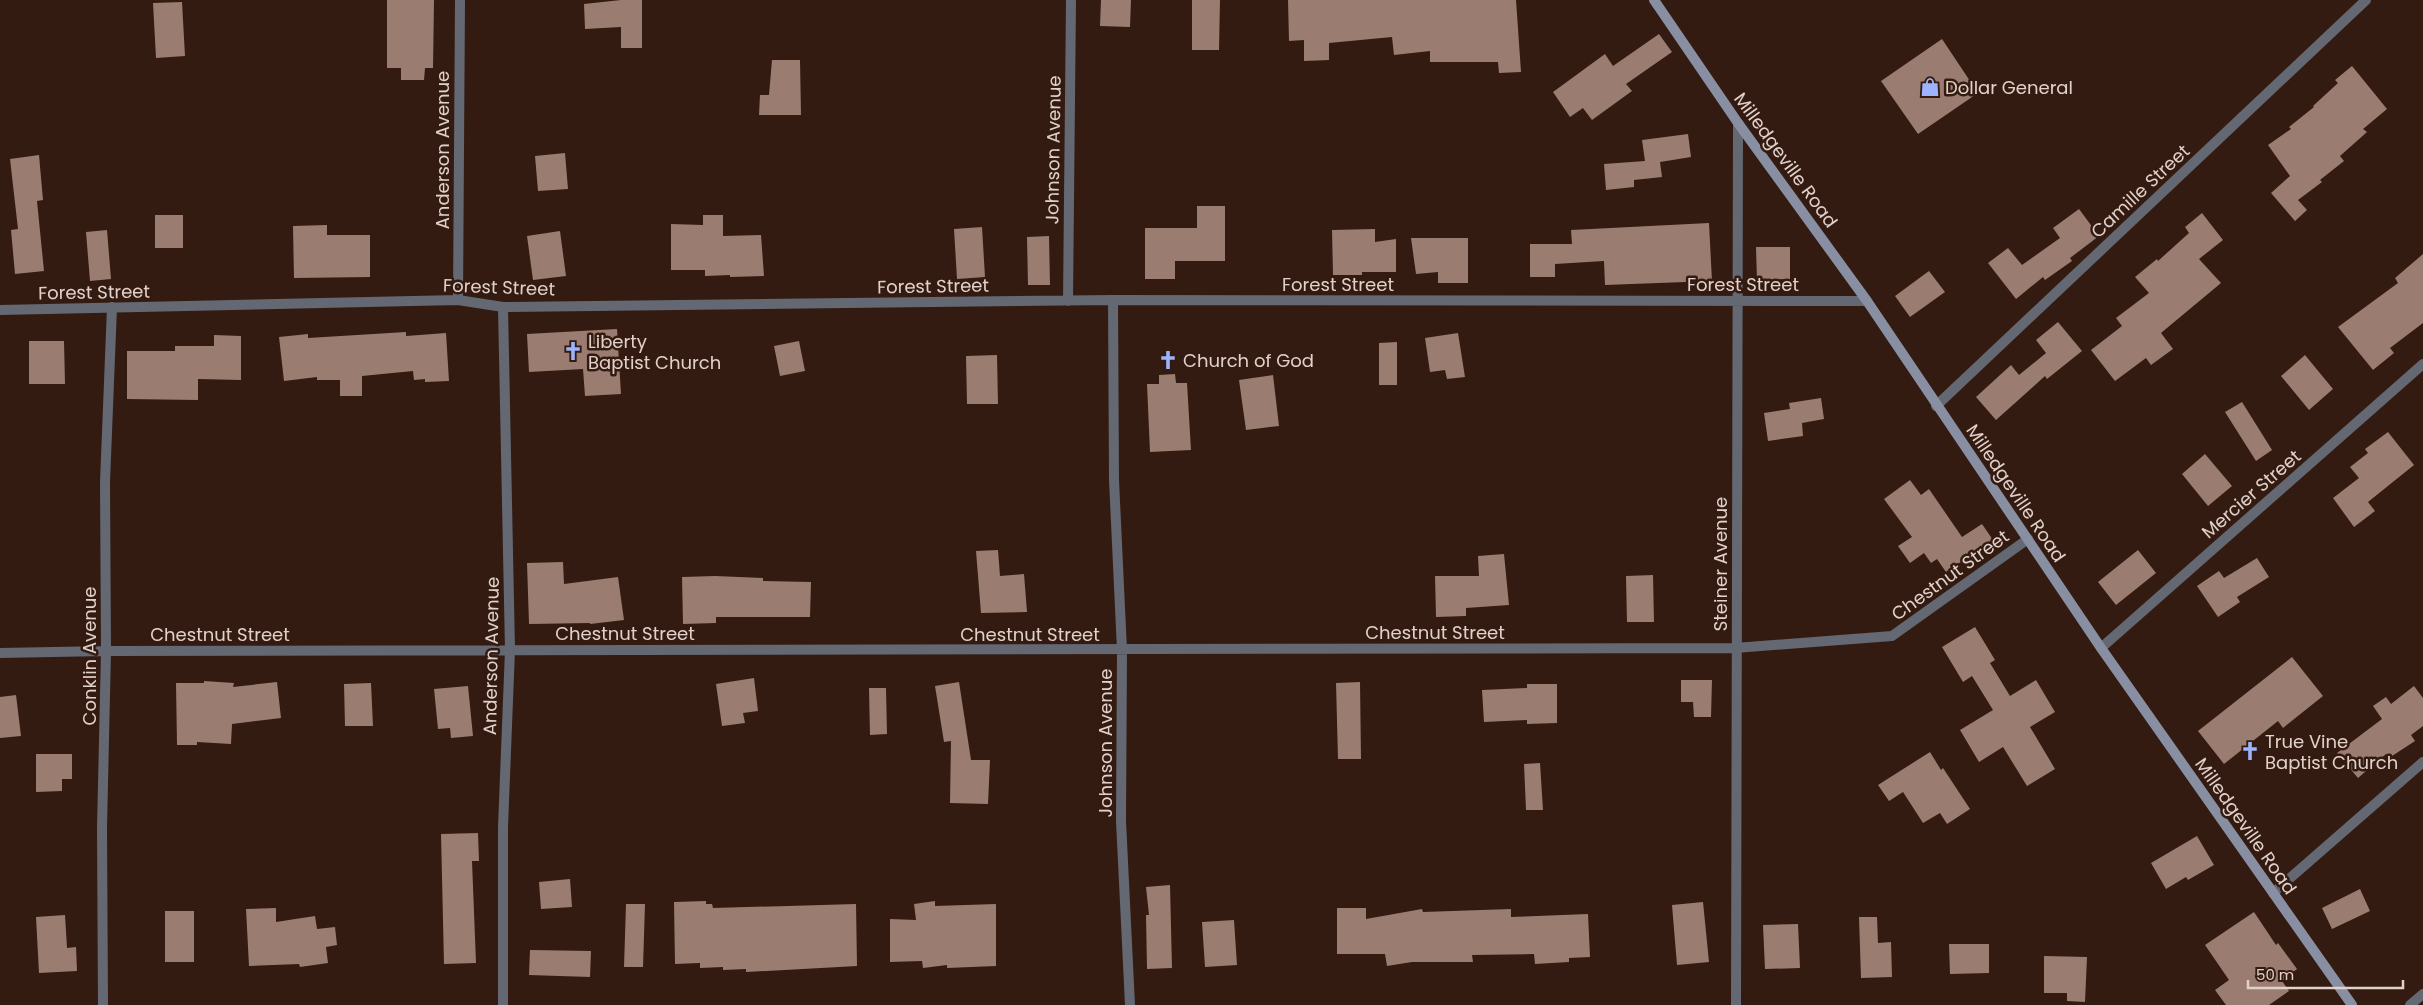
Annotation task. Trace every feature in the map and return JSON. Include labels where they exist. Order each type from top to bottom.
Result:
[{"type":"main road","name":"Milledgeville Road","points":[[1654,0],[1738,123],[1867,301],[2101,648],[2352,1005]]},
{"type":"street","name":"Anderson Avenue","points":[[458,300],[460,0]]},
{"type":"street","name":"Johnson Avenue","points":[[1068,301],[1071,0]]},
{"type":"street","name":"Camille Street","points":[[1936,406],[2366,0]]},
{"type":"street","name":"Steiner Avenue","points":[[1736,1005],[1738,123]]},
{"type":"street","name":"Forest Street","points":[[0,310],[458,300],[503,307],[1113,300],[1867,301]]},
{"type":"street","name":"Johnson Avenue","points":[[1113,300],[1114,480],[1122,650],[1121,821],[1130,1005]]},
{"type":"street","name":"Conklin Avenue","points":[[103,1005],[102,828],[106,651],[105,482],[112,307]]},
{"type":"street","name":"Anderson Avenue","points":[[503,307],[510,650],[503,827],[503,1005]]},
{"type":"street","name":"Mercier Street","points":[[2101,648],[2423,364]]},
{"type":"street","name":"Chestnut Street","points":[[0,653],[106,651],[1736,648],[1892,636],[2028,539]]},
{"type":"street","points":[[2274,893],[2423,762]]},
{"type":"street","points":[[2410,1005],[2423,994]]},
{"type":"building","points":[[387,0],[434,0],[433,68],[425,68],[424,80],[401,80],[401,68],[387,68]]},
{"type":"building","points":[[642,0],[642,48],[621,48],[621,27],[585,29],[584,4]]},
{"type":"building","points":[[1101,0],[1131,0],[1130,27],[1100,26]]},
{"type":"building","points":[[1192,0],[1220,0],[1219,50],[1192,50]]},
{"type":"building","points":[[1288,0],[1516,0],[1521,72],[1499,73],[1498,62],[1430,62],[1430,51],[1394,55],[1392,37],[1329,43],[1329,60],[1304,61],[1304,40],[1289,41]]},
{"type":"building","points":[[182,2],[185,56],[156,58],[153,3]]},
{"type":"building","points":[[1659,34],[1672,52],[1626,84],[1632,91],[1592,120],[1583,108],[1570,117],[1553,92],[1605,54],[1613,66]]},
{"type":"building","name":"Dollar General","points":[[1942,39],[1978,93],[1918,134],[1881,81]]},
{"type":"building","points":[[772,60],[800,60],[801,115],[759,115],[760,95],[769,95]]},
{"type":"building","points":[[2352,66],[2387,109],[2363,129],[2367,132],[2340,156],[2344,161],[2320,180],[2322,182],[2298,200],[2307,210],[2295,221],[2271,193],[2290,176],[2268,145],[2291,129],[2289,127],[2314,107],[2338,83],[2335,80]]},
{"type":"building","points":[[1688,134],[1691,157],[1660,162],[1662,177],[1634,180],[1634,187],[1606,190],[1604,164],[1645,161],[1642,140]]},
{"type":"building","points":[[565,153],[568,189],[538,191],[535,156]]},
{"type":"building","points":[[39,155],[43,200],[37,201],[44,271],[15,274],[11,230],[18,229],[10,159]]},
{"type":"building","points":[[1197,206],[1225,206],[1225,261],[1175,261],[1175,279],[1145,279],[1145,228],[1197,228]]},
{"type":"building","points":[[2079,209],[2099,236],[2070,258],[2072,261],[2045,280],[2043,277],[2016,299],[1988,263],[2008,248],[2022,265],[2060,238],[2053,228]]},
{"type":"building","points":[[2202,213],[2223,240],[2199,259],[2221,283],[2161,333],[2173,349],[2151,365],[2146,358],[2115,381],[2091,350],[2122,326],[2116,318],[2149,293],[2135,277],[2157,259],[2158,261],[2189,233],[2185,227]]},
{"type":"building","points":[[155,215],[183,215],[183,248],[155,248]]},
{"type":"building","points":[[703,215],[723,215],[723,236],[761,235],[764,276],[705,276],[705,270],[671,270],[671,224],[703,225]]},
{"type":"building","points":[[1709,223],[1712,281],[1605,285],[1604,261],[1555,264],[1555,277],[1530,277],[1530,244],[1572,244],[1571,230]]},
{"type":"building","points":[[327,225],[327,235],[370,235],[370,277],[294,278],[293,226]]},
{"type":"building","points":[[982,227],[985,277],[957,279],[954,229]]},
{"type":"building","points":[[1375,229],[1375,242],[1396,239],[1396,272],[1362,272],[1362,275],[1333,275],[1332,230]]},
{"type":"building","points":[[107,230],[111,279],[90,281],[86,232]]},
{"type":"building","points":[[560,231],[566,276],[533,280],[527,236]]},
{"type":"building","points":[[1049,236],[1050,285],[1028,285],[1027,237]]},
{"type":"building","points":[[1411,238],[1468,238],[1468,283],[1438,283],[1438,272],[1416,274]]},
{"type":"building","points":[[1756,247],[1790,247],[1790,279],[1757,280]]},
{"type":"building","points":[[2423,254],[2423,323],[2390,348],[2394,353],[2373,370],[2338,327],[2398,283],[2395,278]]},
{"type":"building","points":[[1929,271],[1945,292],[1910,317],[1895,296]]},
{"type":"building","points":[[2058,322],[2082,351],[2047,379],[2045,376],[1996,420],[1976,397],[2011,365],[2019,375],[2046,353],[2036,340]]},
{"type":"building","name":"Liberty Baptist Church","points":[[617,329],[621,394],[585,396],[583,369],[529,372],[527,334]]},
{"type":"building","points":[[406,332],[406,336],[446,333],[449,381],[425,382],[425,379],[414,380],[413,371],[362,376],[362,396],[340,396],[340,380],[317,380],[317,377],[284,381],[279,337],[308,334],[308,338]]},
{"type":"building","points":[[1458,333],[1465,377],[1447,379],[1445,370],[1430,372],[1425,338]]},
{"type":"building","points":[[214,335],[241,336],[241,380],[198,379],[198,400],[127,399],[127,351],[175,351],[175,346],[214,346]]},
{"type":"building","points":[[29,341],[64,341],[65,384],[29,384]]},
{"type":"building","points":[[799,341],[805,371],[780,376],[774,346]]},
{"type":"building","points":[[1397,342],[1397,385],[1379,385],[1379,343]]},
{"type":"building","points":[[997,355],[998,404],[967,404],[966,356]]},
{"type":"building","points":[[2305,355],[2333,389],[2309,410],[2281,376]]},
{"type":"building","points":[[1175,374],[1176,383],[1187,383],[1191,450],[1150,452],[1147,384],[1159,384],[1159,375]]},
{"type":"building","points":[[1273,375],[1279,426],[1246,430],[1239,380]]},
{"type":"building","points":[[1821,398],[1824,419],[1802,423],[1803,436],[1768,441],[1764,413],[1790,409],[1789,403]]},
{"type":"building","points":[[2242,402],[2272,450],[2256,461],[2225,412]]},
{"type":"building","points":[[2388,432],[2414,465],[2368,502],[2375,511],[2354,527],[2333,498],[2359,478],[2350,467],[2368,453],[2365,449]]},
{"type":"building","points":[[2205,454],[2232,486],[2208,506],[2182,474]]},
{"type":"building","points":[[1910,480],[1921,495],[1929,489],[1962,537],[1982,524],[1993,540],[1946,572],[1937,559],[1931,563],[1924,553],[1910,563],[1898,546],[1912,537],[1884,499]]},
{"type":"building","points":[[998,550],[1000,576],[1024,574],[1027,612],[981,613],[976,551]]},
{"type":"building","points":[[2138,550],[2156,573],[2116,605],[2098,582]]},
{"type":"building","points":[[1504,554],[1509,605],[1466,608],[1466,616],[1436,617],[1435,576],[1479,576],[1478,556]]},
{"type":"building","points":[[2257,558],[2269,577],[2237,597],[2240,602],[2218,617],[2197,586],[2219,571],[2224,578]]},
{"type":"building","points":[[563,562],[564,584],[618,577],[624,620],[590,624],[529,624],[527,563]]},
{"type":"building","points":[[1653,575],[1654,622],[1627,622],[1626,576]]},
{"type":"building","points":[[682,577],[763,578],[763,581],[811,582],[810,617],[716,617],[716,623],[683,624]]},
{"type":"building","points":[[1975,627],[1995,660],[1990,663],[2010,696],[2036,680],[2055,712],[2030,727],[2055,769],[2027,786],[2003,747],[1979,762],[1960,730],[1993,710],[1972,676],[1963,682],[1942,647]]},
{"type":"building","points":[[2292,657],[2323,696],[2283,728],[2278,721],[2224,764],[2198,731]]},
{"type":"building","points":[[754,678],[758,711],[743,713],[745,723],[722,726],[716,684]]},
{"type":"building","points":[[1681,680],[1712,680],[1711,717],[1694,717],[1693,702],[1681,702]]},
{"type":"building","points":[[204,681],[234,683],[233,687],[277,682],[281,718],[232,724],[231,744],[197,742],[197,745],[177,745],[176,683],[204,683]]},
{"type":"building","points":[[959,682],[971,760],[990,760],[988,804],[950,803],[951,741],[944,742],[935,686]]},
{"type":"building","points":[[1360,682],[1361,759],[1338,759],[1336,683]]},
{"type":"building","points":[[371,683],[373,726],[345,726],[344,684]]},
{"type":"building","points":[[1527,684],[1557,684],[1557,723],[1527,724],[1527,720],[1484,722],[1482,690],[1527,688]]},
{"type":"building","points":[[468,686],[473,736],[451,738],[450,728],[438,729],[434,689]]},
{"type":"building","points":[[2414,686],[2423,698],[2423,726],[2411,735],[2415,741],[2389,758],[2386,754],[2358,778],[2337,753],[2382,719],[2373,706],[2386,697],[2391,704]]},
{"type":"building","points":[[869,688],[886,688],[887,734],[870,735]]},
{"type":"building","points":[[16,695],[21,736],[0,738],[0,697]]},
{"type":"building","points":[[1930,752],[1970,809],[1947,824],[1940,813],[1923,823],[1903,792],[1889,801],[1878,785]]},
{"type":"building","points":[[36,754],[72,754],[72,779],[62,779],[62,791],[36,792]]},
{"type":"building","points":[[1540,763],[1543,810],[1526,810],[1524,764]]},
{"type":"building","points":[[478,833],[479,861],[472,861],[476,963],[444,964],[441,834]]},
{"type":"building","points":[[2197,836],[2214,865],[2188,880],[2186,877],[2166,889],[2151,863]]},
{"type":"building","points":[[570,879],[572,907],[541,909],[539,882]]},
{"type":"building","points":[[1170,885],[1172,968],[1147,969],[1146,915],[1149,915],[1146,887]]},
{"type":"building","points":[[2360,889],[2370,911],[2332,929],[2322,908]]},
{"type":"building","points":[[706,901],[706,904],[712,904],[713,908],[856,904],[857,966],[746,972],[746,969],[723,970],[723,967],[700,968],[700,963],[675,964],[674,902]]},
{"type":"building","points":[[935,901],[935,906],[996,904],[996,966],[947,968],[947,965],[923,968],[922,961],[890,962],[890,919],[916,920],[914,904]]},
{"type":"building","points":[[1703,902],[1709,962],[1677,965],[1672,905]]},
{"type":"building","points":[[626,904],[645,904],[643,967],[624,967]]},
{"type":"building","points":[[276,908],[276,922],[315,916],[317,929],[335,927],[337,945],[326,947],[328,963],[300,967],[299,964],[249,966],[246,909]]},
{"type":"building","points":[[1337,908],[1366,908],[1366,919],[1422,909],[1423,912],[1511,909],[1511,917],[1588,914],[1590,957],[1569,958],[1569,962],[1535,964],[1534,954],[1472,955],[1473,962],[1412,962],[1387,966],[1385,954],[1337,954]]},
{"type":"building","points":[[165,911],[194,911],[194,962],[165,962]]},
{"type":"building","points":[[2254,912],[2276,945],[2278,943],[2297,969],[2282,981],[2289,991],[2269,1005],[2226,1005],[2215,990],[2229,980],[2205,945]]},
{"type":"building","points":[[65,915],[67,948],[76,947],[77,971],[39,973],[36,917]]},
{"type":"building","points":[[1859,917],[1877,917],[1878,943],[1891,942],[1892,977],[1861,978]]},
{"type":"building","points":[[1234,920],[1237,965],[1205,967],[1202,922]]},
{"type":"building","points":[[1798,924],[1800,968],[1765,969],[1763,925]]},
{"type":"building","points":[[1949,944],[1989,944],[1989,973],[1950,974]]},
{"type":"building","points":[[530,950],[591,951],[590,977],[529,975]]},
{"type":"building","points":[[2044,956],[2087,957],[2085,1002],[2067,1001],[2067,993],[2044,993]]},
{"type":"place","name":"Dollar General","points":[[1930,87]]},
{"type":"place","name":"Liberty Baptist Church","points":[[573,351]]},
{"type":"place","name":"Church of God","points":[[1168,360]]},
{"type":"place","name":"True Vine Baptist Church","points":[[2250,751]]}]
